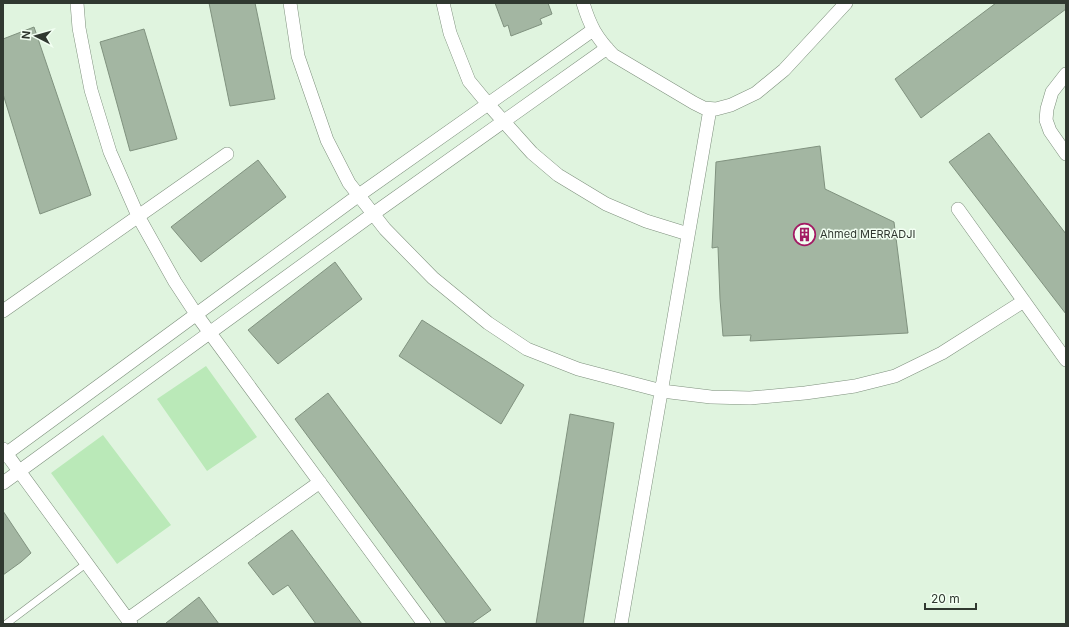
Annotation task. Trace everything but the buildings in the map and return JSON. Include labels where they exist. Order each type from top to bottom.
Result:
[{"type":"street","points":[[77,3],[79,28],[91,90],[110,152],[138,216],[175,282],[196,314],[424,624]]},
{"type":"street","points":[[290,3],[298,56],[328,140],[349,183],[384,229],[434,278],[488,323],[527,349],[578,369],[662,391],[712,397],[750,398],[805,394],[855,386],[896,376],[935,356],[1024,301]]},
{"type":"street","points":[[443,3],[450,33],[469,81],[503,122],[532,153],[558,175],[606,204],[646,221],[688,234]]},
{"type":"street","points":[[583,3],[593,30],[613,55],[694,103],[710,109],[731,105],[756,93],[784,70],[846,3]]},
{"type":"street","points":[[320,482],[129,622],[19,471],[4,453],[359,195],[593,30]]},
{"type":"street","points":[[3,482],[373,214],[607,48]]},
{"type":"street","points":[[1066,74],[1052,92],[1047,109],[1046,120],[1050,131],[1066,154]]},
{"type":"street","points":[[621,624],[710,109]]},
{"type":"street","points":[[3,311],[227,154]]},
{"type":"street","points":[[958,209],[1066,360]]},
{"type":"lane","points":[[6,624],[87,563]]},
{"type":"green space","points":[[206,366],[257,437],[207,471],[157,399]]},
{"type":"green space","points":[[103,435],[171,525],[117,564],[51,473]]},
{"type":"place","name":"Ahmed MERRADJI","points":[[804,234]]}]
